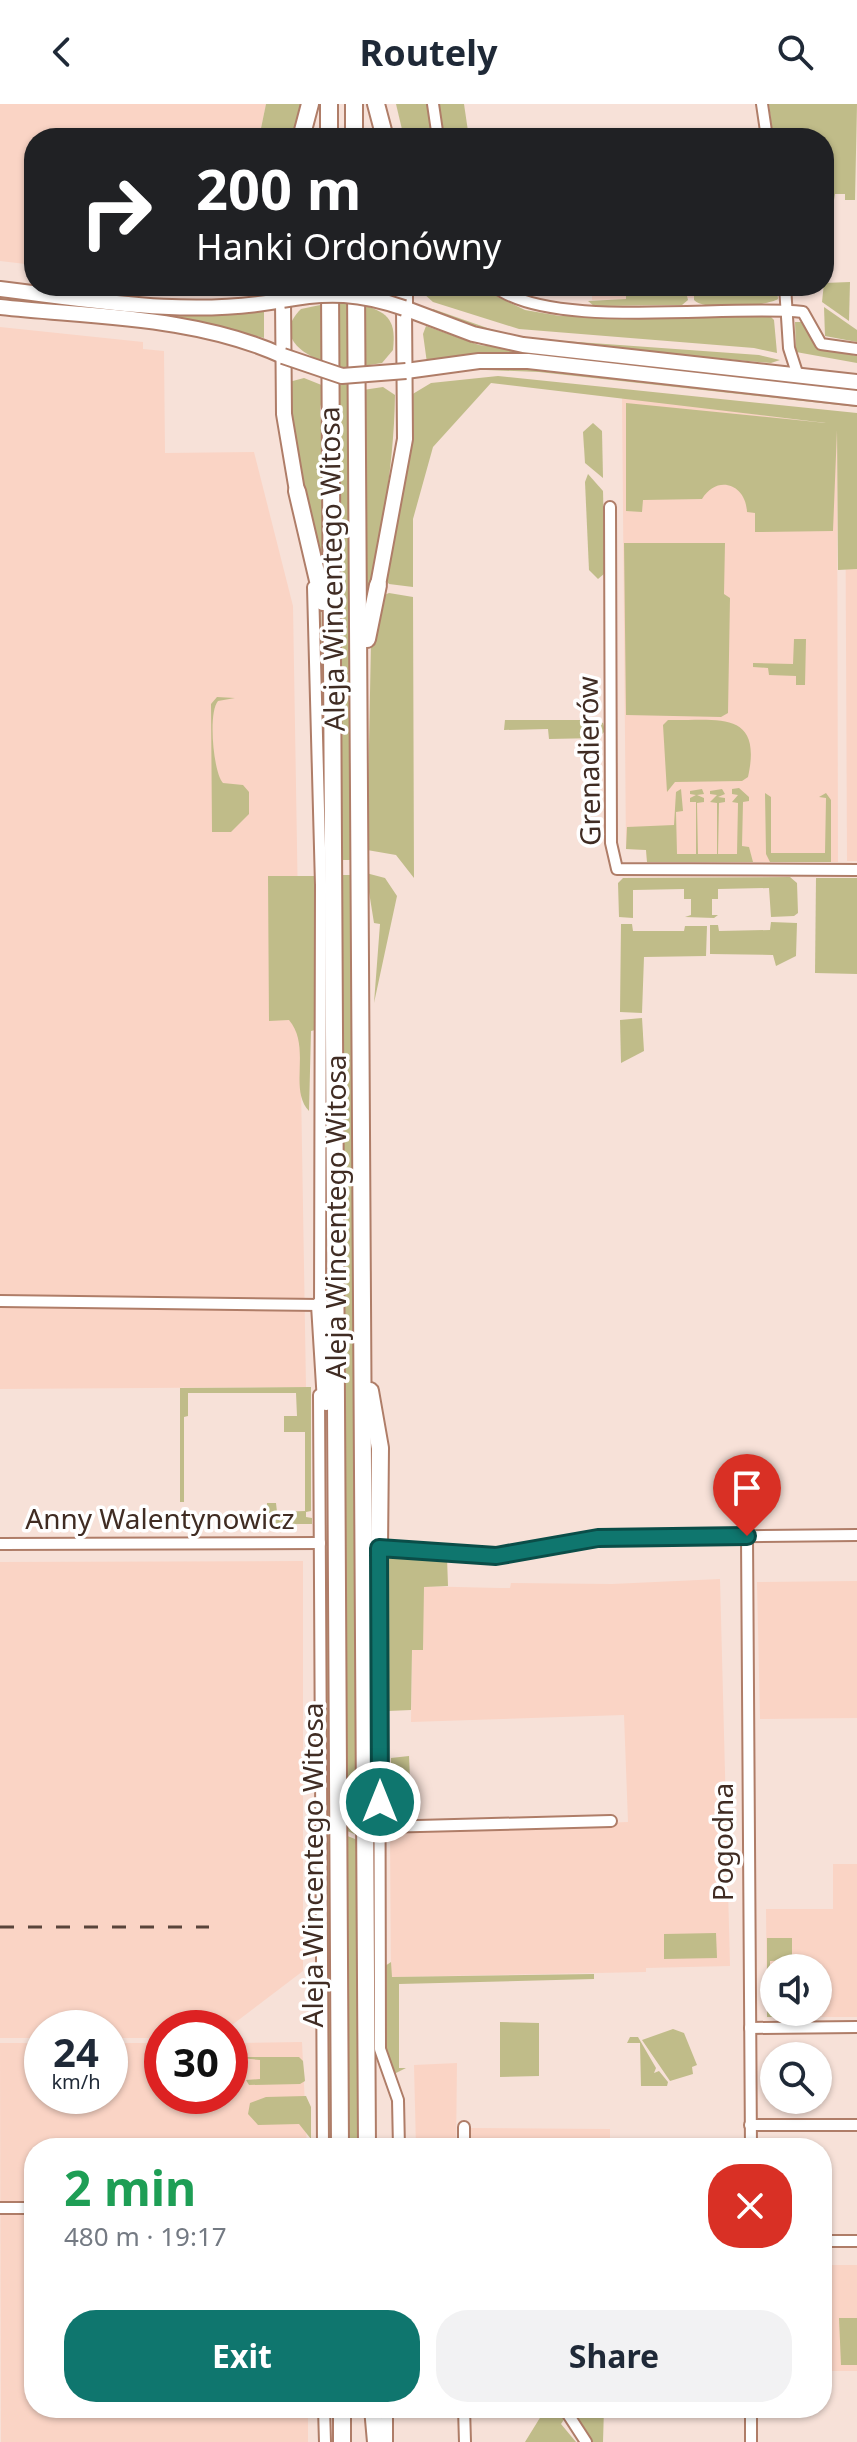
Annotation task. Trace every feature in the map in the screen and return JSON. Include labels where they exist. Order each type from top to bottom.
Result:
[{"type":"main road","points":[[304,128],[310,104]]},
{"type":"main road","points":[[329,104],[329,128]]},
{"type":"main road","points":[[354,104],[354,128]]},
{"type":"main road","points":[[376,104],[382,128]]},
{"type":"main road","name":"Aleja Wincentego Witosa","points":[[330,296],[333,747],[327,848],[337,1499],[340,2138]]},
{"type":"main road","name":"Aleja Wincentego Witosa","points":[[356,296],[367,2138]]},
{"type":"main road","points":[[404,296],[404,308]]},
{"type":"main road","points":[[297,491],[323,593],[333,747]]},
{"type":"main road","points":[[360,752],[368,630],[378,585]]},
{"type":"main road","points":[[362,1179],[370,1100]]},
{"type":"main road","points":[[320,1305],[327,1430],[337,1499]]},
{"type":"main road","points":[[362,1351],[380,1448],[379,1548]]},
{"type":"main road","points":[[369,2442],[370,2418]]},
{"type":"main road","points":[[372,2418],[376,2442]]},
{"type":"street","points":[[433,104],[437,128]]},
{"type":"street","points":[[762,104],[766,128]]},
{"type":"street","points":[[0,289],[24,292]]},
{"type":"street","points":[[66,296],[190,309],[228,309],[273,296]]},
{"type":"street","name":"Aleja Wincentego Witosa","points":[[283,296],[285,433],[314,596],[327,848]]},
{"type":"street","points":[[361,296],[404,308],[473,334],[523,345],[857,382]]},
{"type":"street","points":[[509,296],[564,311],[803,312],[821,344],[857,349]]},
{"type":"street","points":[[786,296],[789,348],[798,376]]},
{"type":"street","points":[[0,307],[200,329],[250,342],[342,376],[479,361],[528,361],[857,398]]},
{"type":"street","name":"Aleja Wincentego Witosa","points":[[378,585],[403,454],[406,371],[404,308]]},
{"type":"street","points":[[778,374],[789,348]]},
{"type":"street","name":"Grenadierów","points":[[610,507],[611,843],[617,869],[857,870]]},
{"type":"street","name":"Aleja Wincentego Witosa","points":[[323,2138],[320,1305],[328,885]]},
{"type":"street","points":[[0,1301],[320,1305]]},
{"type":"street","points":[[399,2138],[397,2095],[380,2049],[379,1548],[496,1556],[598,1538],[857,1535]]},
{"type":"street","name":"Pogodna","points":[[747,1536],[751,2138]]},
{"type":"street","name":"Anny Walentynowicz","points":[[0,1544],[320,1543]]},
{"type":"street","points":[[380,1827],[611,1821]]},
{"type":"street","points":[[750,2028],[857,2027]]},
{"type":"street","points":[[750,2125],[857,2125]]},
{"type":"street","points":[[464,2127],[464,2138]]},
{"type":"street","points":[[0,2208],[24,2208]]},
{"type":"street","points":[[832,2241],[857,2241]]},
{"type":"street","points":[[324,2418],[325,2442]]},
{"type":"street","points":[[387,2418],[387,2442]]},
{"type":"street","points":[[464,2418],[465,2442]]},
{"type":"street","points":[[570,2418],[586,2442]]},
{"type":"street","points":[[751,2418],[751,2442]]},
{"type":"shaded area","points":[[0,104],[266,104],[261,128],[24,128],[24,264],[0,261]]},
{"type":"shaded area","points":[[266,104],[305,104],[299,128],[261,128]]},
{"type":"shaded area","points":[[396,104],[429,104],[432,128],[402,128]]},
{"type":"shaded area","points":[[439,104],[464,104],[468,128],[441,128]]},
{"type":"shaded area","points":[[769,104],[857,104],[855,200],[845,200],[845,194],[835,194],[834,200],[834,128],[772,128]]},
{"type":"shaded area","points":[[850,282],[849,321],[822,302],[823,296],[834,296],[834,283]]},
{"type":"shaded area","points":[[0,294],[214,314],[264,309],[264,338],[196,321],[0,300]]},
{"type":"shaded area","points":[[336,296],[349,296],[353,860],[340,860]]},
{"type":"shaded area","points":[[426,296],[497,296],[525,310],[560,316],[770,316],[774,320],[777,353],[754,348],[519,329],[433,302]]},
{"type":"shaded area","points":[[592,296],[778,296],[592,300]]},
{"type":"shaded area","points":[[626,296],[687,296],[688,300],[682,305],[594,306],[588,301],[626,299]]},
{"type":"shaded area","points":[[694,296],[778,296],[778,299],[749,306],[723,307],[700,304]]},
{"type":"shaded area","points":[[325,304],[325,362],[307,354],[294,342],[290,327],[301,309]]},
{"type":"shaded area","points":[[363,305],[380,311],[392,326],[393,350],[382,363],[363,366]]},
{"type":"shaded area","points":[[824,307],[857,330],[857,342],[825,336]]},
{"type":"shaded area","points":[[433,309],[496,331],[536,339],[759,355],[780,360],[771,363],[546,343],[485,332],[431,313]]},
{"type":"shaded area","points":[[795,322],[801,322],[817,347],[857,356],[857,363],[796,352]]},
{"type":"shaded area","points":[[426,326],[479,345],[857,387],[857,393],[537,358],[427,363],[423,334]]},
{"type":"shaded area","points":[[0,327],[143,342],[143,349],[164,351],[165,453],[254,452],[293,606],[306,1387],[0,1389]]},
{"type":"shaded area","points":[[514,366],[857,403],[857,407],[539,372],[486,370]]},
{"type":"shaded area","points":[[498,376],[857,413],[857,569],[838,570],[837,430],[833,531],[755,532],[755,513],[747,512],[742,495],[736,489],[723,485],[708,491],[702,499],[643,500],[642,512],[626,511],[626,403],[826,423],[491,383],[433,447],[413,519],[413,587],[389,584],[384,578],[411,395],[431,383]]},
{"type":"shaded area","points":[[304,378],[324,386],[320,410],[325,478],[326,587],[292,445],[289,382]]},
{"type":"shaded area","points":[[383,387],[395,395],[392,453],[364,626],[363,390]]},
{"type":"shaded area","points":[[622,396],[837,425],[838,862],[647,862],[646,850],[626,849]]},
{"type":"shaded area","points":[[593,423],[602,431],[603,478],[585,463],[583,432]]},
{"type":"shaded area","points":[[845,426],[857,426],[857,861],[847,861]]},
{"type":"shaded area","points":[[588,474],[603,491],[605,573],[598,579],[589,570],[585,482]]},
{"type":"shaded area","points":[[624,543],[725,543],[724,594],[730,598],[728,713],[721,717],[626,715]]},
{"type":"shaded area","points":[[317,585],[321,605],[330,919],[331,1429],[326,1350]]},
{"type":"shaded area","points":[[389,593],[413,597],[414,878],[396,855],[367,850],[371,641],[382,596]]},
{"type":"shaded area","points":[[794,639],[806,639],[805,685],[796,685],[796,676],[769,675],[768,668],[753,667],[753,663],[793,664]]},
{"type":"shaded area","points":[[217,697],[235,698],[218,701],[213,717],[213,742],[220,777],[223,783],[243,785],[249,792],[249,814],[231,832],[212,832],[211,704]]},
{"type":"shaded area","points":[[505,720],[596,720],[603,723],[605,731],[598,738],[549,739],[548,729],[504,730]]},
{"type":"shaded area","points":[[668,720],[719,721],[742,729],[749,740],[751,755],[748,777],[742,781],[675,782],[667,792],[663,725]]},
{"type":"shaded area","points":[[739,788],[749,797],[749,801],[743,802],[742,846],[749,847],[753,862],[647,862],[646,850],[626,849],[627,827],[674,825],[676,792],[681,789],[683,811],[676,812],[677,854],[696,854],[696,802],[690,802],[690,798],[696,795],[690,794],[690,791],[702,789],[704,794],[697,795],[704,798],[704,802],[697,803],[698,854],[717,854],[717,803],[710,802],[717,795],[710,794],[710,791],[722,789],[725,794],[718,797],[725,798],[725,802],[719,803],[718,854],[737,854],[738,803],[732,802],[738,795],[732,794],[732,789]]},
{"type":"shaded area","points":[[765,793],[771,797],[771,853],[825,853],[826,798],[819,797],[826,793],[831,800],[831,862],[770,862],[766,854]]},
{"type":"shaded area","points":[[366,873],[385,878],[397,896],[374,1003],[380,924],[374,923]]},
{"type":"shaded area","points":[[339,875],[353,875],[359,1836],[345,1830]]},
{"type":"shaded area","points":[[268,876],[314,876],[315,1030],[311,1031],[309,1111],[300,1091],[296,1031],[289,1020],[269,1021]]},
{"type":"shaded area","points":[[790,877],[797,883],[798,913],[794,916],[771,917],[769,888],[718,889],[718,899],[712,899],[712,915],[718,915],[714,918],[685,917],[691,915],[691,899],[684,899],[684,889],[633,890],[633,918],[619,917],[618,883],[623,878]]},
{"type":"shaded area","points":[[816,878],[857,878],[857,974],[815,973]]},
{"type":"shaded area","points":[[771,922],[797,923],[796,956],[776,966],[773,955],[710,954],[710,925],[718,925],[719,931],[770,930]]},
{"type":"shaded area","points":[[621,924],[632,924],[633,931],[684,931],[685,926],[707,926],[706,956],[644,957],[642,1013],[620,1012]]},
{"type":"shaded area","points":[[642,1018],[644,1051],[621,1063],[620,1020]]},
{"type":"shaded area","points":[[311,1387],[311,1511],[306,1512],[306,1517],[312,1518],[312,1524],[267,1524],[267,1503],[276,1503],[277,1512],[305,1511],[305,1432],[284,1432],[284,1416],[297,1416],[296,1393],[188,1393],[188,1416],[184,1417],[184,1502],[180,1502],[180,1388]]},
{"type":"shaded area","points":[[324,1429],[333,1829],[326,1829]]},
{"type":"shaded area","points":[[390,1555],[447,1557],[448,1586],[424,1587],[423,1650],[412,1650],[411,1710],[388,1711],[384,1707],[383,1565]]},
{"type":"shaded area","points":[[303,1561],[303,1971],[248,2013],[248,2010],[144,2010],[144,2038],[128,2038],[128,2010],[24,2010],[24,2038],[0,2038],[0,1562]]},
{"type":"shaded area","points":[[720,1579],[730,1966],[646,1968],[646,1972],[391,1977],[390,1831],[628,1822],[624,1715],[411,1722],[413,1586],[510,1588],[511,1583],[612,1584]]},
{"type":"shaded area","points":[[857,1581],[857,1718],[760,1719],[757,1582]]},
{"type":"shaded area","points":[[409,1756],[412,1824],[391,1824],[391,1758]]},
{"type":"shaded area","points":[[327,1834],[333,1835],[335,2138],[328,2138]]},
{"type":"shaded area","points":[[345,1835],[360,1841],[361,2138],[347,2138]]},
{"type":"shaded area","points":[[833,1864],[857,1864],[857,2017],[832,2017],[832,1954],[766,1954],[766,1909],[833,1909]]},
{"type":"shaded area","points":[[716,1933],[717,1958],[664,1959],[664,1934]]},
{"type":"shaded area","points":[[767,1938],[792,1938],[792,1954],[767,1954]]},
{"type":"shaded area","points":[[391,1962],[392,1977],[594,1974],[594,1979],[399,1984],[399,2068],[406,2068],[394,2074],[385,2056],[385,1966]]},
{"type":"shaded area","points":[[500,2022],[539,2023],[539,2076],[500,2077]]},
{"type":"shaded area","points":[[673,2029],[684,2033],[697,2065],[692,2067],[693,2074],[670,2081],[642,2040]]},
{"type":"shaded area","points":[[630,2037],[638,2037],[656,2068],[654,2073],[659,2071],[668,2082],[667,2086],[641,2086],[640,2043],[627,2043]]},
{"type":"shaded area","points":[[302,2042],[307,2138],[24,2138],[24,2418],[308,2418],[308,2442],[1,2442],[0,2043],[24,2043],[24,2114],[128,2114],[128,2043],[144,2043],[144,2114],[248,2114],[248,2043]]},
{"type":"shaded area","points":[[248,2057],[299,2057],[303,2061],[305,2081],[300,2084],[249,2085],[248,2080],[260,2079],[260,2060]]},
{"type":"shaded area","points":[[457,2063],[456,2138],[416,2138],[414,2065]]},
{"type":"shaded area","points":[[306,2096],[311,2107],[311,2138],[299,2124],[258,2125],[248,2114],[250,2103],[266,2097]]},
{"type":"shaded area","points":[[467,2128],[610,2129],[610,2138],[467,2138]]},
{"type":"shaded area","points":[[832,2265],[857,2265],[857,2371],[832,2371]]},
{"type":"shaded area","points":[[839,2318],[857,2318],[857,2365],[841,2365]]},
{"type":"shaded area","points":[[540,2418],[565,2418],[561,2424],[576,2442],[525,2442]]},
{"type":"shaded area","points":[[574,2418],[604,2418],[603,2442],[591,2442]]},
{"type":"railway","points":[[0,1927],[209,1927]]},
{"type":"route","points":[[380,1802],[379,1548],[496,1556],[598,1538],[747,1536]]}]
